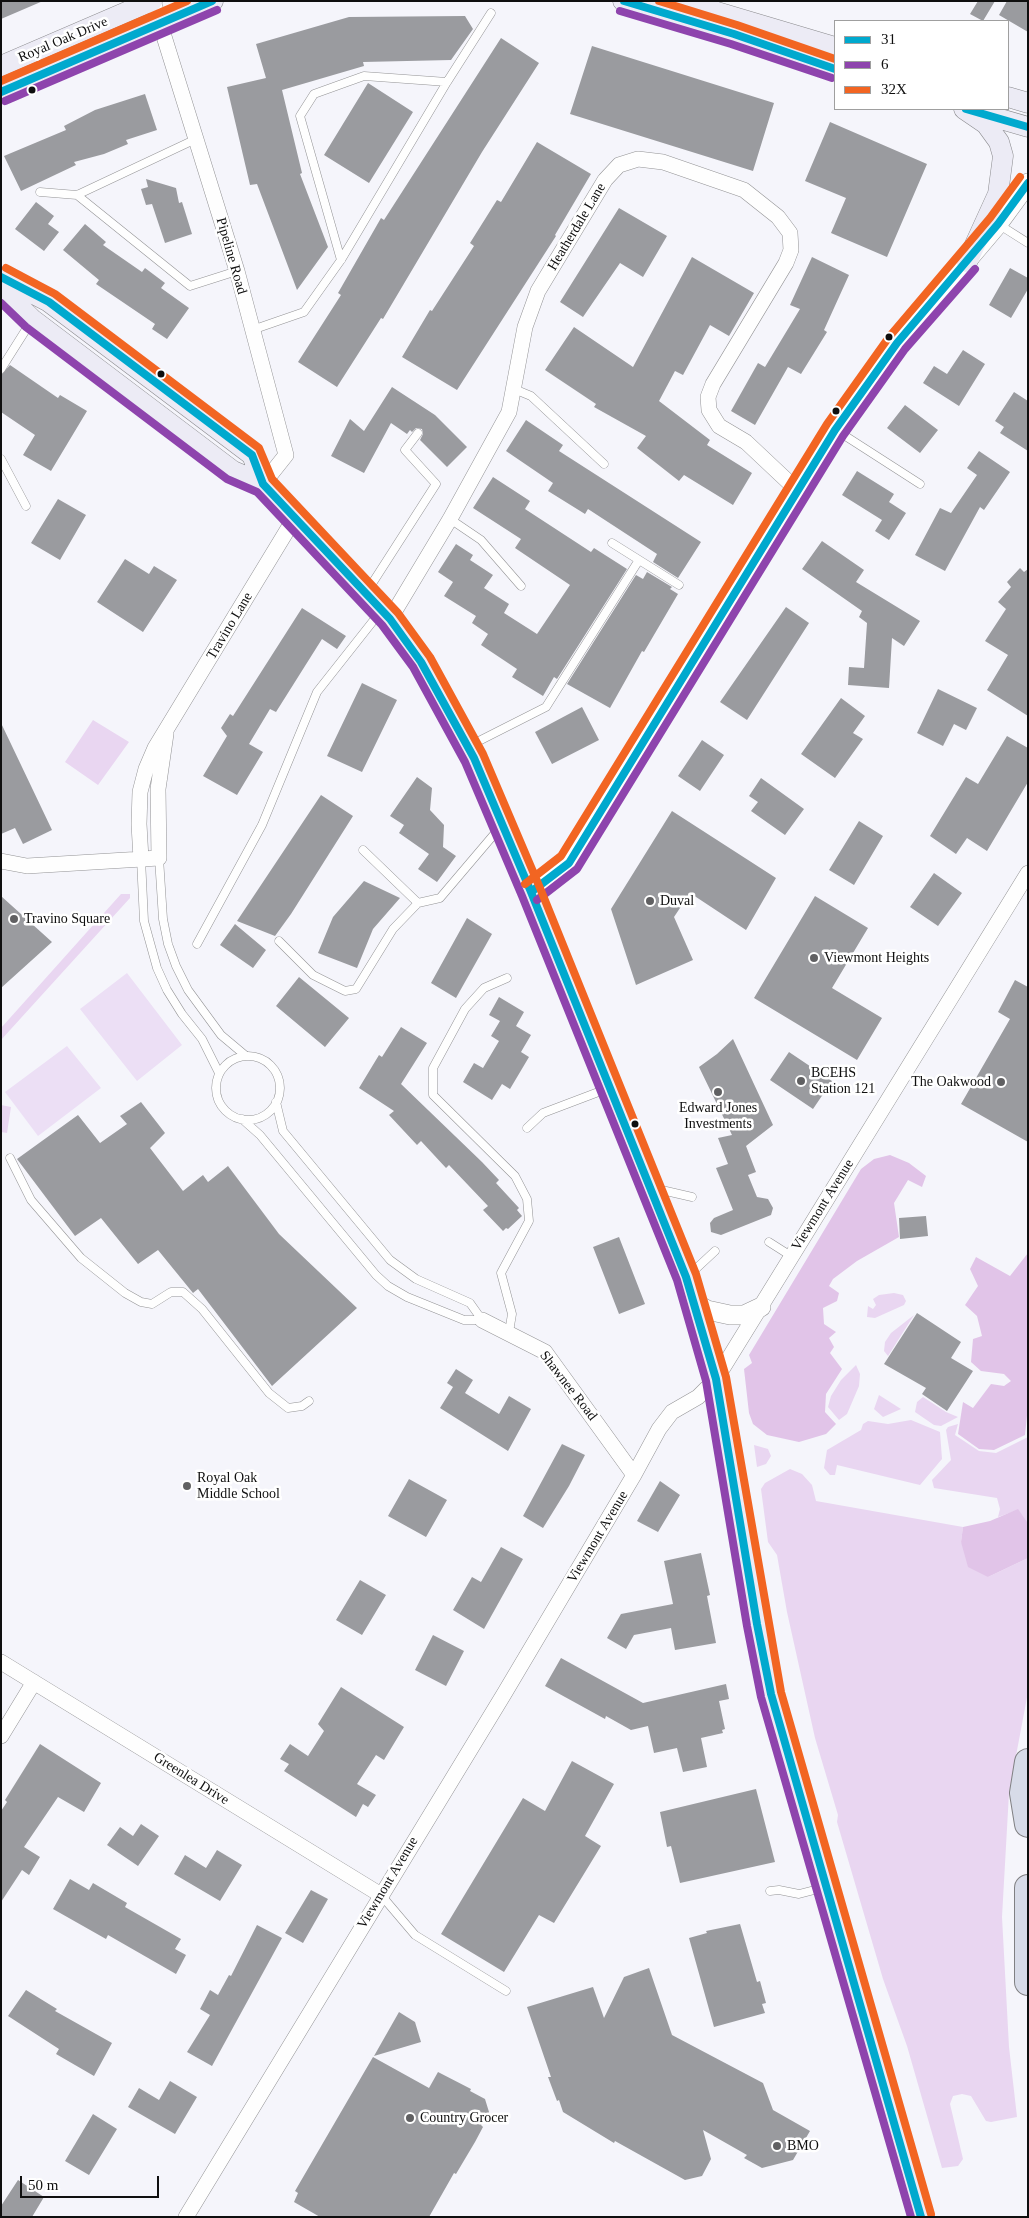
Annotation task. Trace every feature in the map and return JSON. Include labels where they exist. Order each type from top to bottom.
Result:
[{"type":"highway","points":[[1028,1762],[1023,1793],[1028,1824]]},
{"type":"highway","points":[[1028,1888],[1028,1982]]},
{"type":"main road","name":"Royal Oak Drive","points":[[1,66],[152,1]]},
{"type":"main road","name":"Royal Oak Drive","points":[[1,92],[160,22],[213,1]]},
{"type":"main road","points":[[623,1],[734,34],[834,69]]},
{"type":"main road","points":[[680,1],[834,47]]},
{"type":"main road","points":[[1009,97],[1028,103]]},
{"type":"main road","points":[[966,110],[986,124],[999,142],[1003,156],[998,194],[967,262]]},
{"type":"main road","points":[[968,110],[1028,127]]},
{"type":"main road","points":[[1,277],[49,302],[252,455],[263,484],[385,615],[421,662],[467,747],[503,823],[686,1278],[716,1379],[771,1694],[921,2217]]},
{"type":"main road","points":[[1,289],[32,319],[235,472],[263,484]]},
{"type":"street","name":"Pipeline Road","points":[[152,1],[237,271],[286,455],[263,484]]},
{"type":"street","name":"Heatherdale Lane","points":[[385,615],[450,519],[501,429],[509,412],[525,327],[538,291],[605,180],[619,166],[638,159],[653,159],[744,190],[778,217],[790,233],[791,250],[786,263],[713,384],[708,397],[709,410],[719,426],[746,442],[797,490]]},
{"type":"street","points":[[531,892],[570,863],[835,430],[897,343],[967,262],[1028,183]]},
{"type":"street","name":"Travino Lane","points":[[141,859],[140,792],[146,769],[155,748],[166,733],[294,519]]},
{"type":"street","name":"Travino Lane","points":[[159,858],[158,789],[166,733]]},
{"type":"street","points":[[1,861],[27,866],[159,858]]},
{"type":"street","name":"Viewmont Avenue","points":[[186,2217],[634,1476],[659,1429],[672,1412],[698,1397],[716,1379],[1028,873]]},
{"type":"street","points":[[693,1302],[712,1312],[730,1315],[744,1315],[761,1307]]},
{"type":"street","name":"Shawnee Road","points":[[482,1320],[509,1332],[545,1352],[634,1476]]},
{"type":"street","name":"Greenlea Drive","points":[[1,1662],[381,1895]]},
{"type":"street","points":[[1,1736],[34,1682]]},
{"type":"lane","points":[[252,330],[304,312],[341,260],[447,82],[491,13]]},
{"type":"lane","points":[[341,260],[300,116],[314,94],[364,76],[447,82]]},
{"type":"lane","points":[[40,192],[77,195],[196,139]]},
{"type":"lane","points":[[77,195],[190,286],[237,271]]},
{"type":"lane","points":[[998,224],[1028,243]]},
{"type":"lane","points":[[1,369],[32,319]]},
{"type":"lane","points":[[514,389],[531,396],[604,464]]},
{"type":"lane","points":[[835,430],[920,484]]},
{"type":"lane","points":[[365,595],[436,484],[405,450],[418,433]]},
{"type":"lane","points":[[1,459],[26,506]]},
{"type":"lane","points":[[450,519],[481,540],[521,586]]},
{"type":"lane","points":[[612,543],[679,585]]},
{"type":"lane","points":[[467,747],[546,707],[639,560]]},
{"type":"lane","points":[[197,944],[262,824],[317,692],[385,615]]},
{"type":"lane","points":[[280,941],[313,975],[345,991],[356,989],[393,929],[418,903],[440,898],[503,823]]},
{"type":"lane","points":[[363,850],[418,903]]},
{"type":"lane","points":[[159,858],[163,919],[168,944],[176,966],[188,990],[221,1035],[246,1056]]},
{"type":"lane","points":[[141,859],[144,921],[157,968],[167,990],[202,1039],[219,1073]]},
{"type":"lane","points":[[507,978],[484,988],[465,1009],[433,1068],[433,1095],[515,1176],[527,1198],[528,1221],[501,1272],[512,1314],[509,1332]]},
{"type":"lane","points":[[246,1056],[255,1057],[272,1066],[280,1084],[276,1102],[283,1131],[390,1260],[416,1279],[470,1303],[482,1320],[464,1320],[407,1297],[388,1286],[376,1275],[260,1135],[242,1119],[232,1116],[219,1102],[216,1083],[219,1073],[226,1064],[235,1058],[246,1056]]},
{"type":"lane","points":[[527,1128],[543,1113],[609,1088]]},
{"type":"lane","points":[[242,1119],[262,1116],[276,1102]]},
{"type":"lane","points":[[10,1158],[31,1200],[81,1258],[125,1293],[141,1302],[152,1304],[171,1292],[183,1292],[202,1310],[269,1393],[288,1408],[302,1406],[309,1401]]},
{"type":"lane","points":[[649,1187],[692,1196]]},
{"type":"lane","points":[[770,1242],[791,1256]]},
{"type":"lane","points":[[686,1278],[715,1252]]},
{"type":"lane","points":[[770,1891],[778,1890],[799,1894],[826,1888]]},
{"type":"lane","points":[[381,1895],[415,1935],[506,1991]]},
{"type":"shaded area","points":[[93,720],[129,742],[98,785],[65,762]]},
{"type":"shaded area","points":[[121,894],[130,894],[130,898],[1,1040],[1,1028]]},
{"type":"shaded area","points":[[127,973],[182,1045],[137,1081],[80,1009]]},
{"type":"shaded area","points":[[67,1046],[101,1088],[38,1136],[5,1092]]},
{"type":"shaded area","points":[[1,1105],[11,1107],[7,1133],[1,1132]]},
{"type":"shaded area","points":[[890,1155],[909,1163],[926,1176],[922,1187],[908,1180],[894,1203],[899,1237],[857,1261],[833,1279],[829,1286],[839,1293],[837,1301],[823,1308],[824,1324],[836,1332],[829,1338],[834,1347],[830,1353],[842,1369],[826,1394],[825,1412],[836,1424],[826,1434],[799,1442],[767,1435],[753,1424],[749,1413],[744,1369],[752,1363],[749,1355],[861,1169],[874,1159]]},
{"type":"shaded area","points":[[1028,1253],[1028,1406],[1025,1435],[994,1450],[979,1449],[958,1434],[963,1402],[973,1408],[991,1384],[1004,1386],[1011,1381],[1004,1374],[981,1371],[971,1362],[973,1339],[982,1336],[977,1316],[965,1305],[978,1286],[970,1269],[976,1257],[1010,1276]]},
{"type":"shaded area","points":[[894,1293],[903,1295],[906,1301],[904,1305],[875,1318],[867,1317],[868,1306],[873,1309],[876,1305],[873,1299],[879,1295]]},
{"type":"shaded area","points":[[914,1315],[888,1356],[884,1351],[885,1342],[891,1333]]},
{"type":"shaded area","points":[[856,1365],[860,1374],[859,1386],[847,1414],[839,1420],[828,1407],[831,1396],[841,1380]]},
{"type":"shaded area","points":[[879,1395],[901,1409],[883,1417],[874,1409]]},
{"type":"shaded area","points":[[923,1397],[946,1412],[958,1417],[941,1426],[934,1425],[915,1412],[917,1402]]},
{"type":"shaded area","points":[[911,1420],[940,1432],[942,1459],[920,1485],[837,1465],[835,1475],[830,1475],[824,1468],[827,1450],[861,1430],[863,1424],[868,1421],[888,1424]]},
{"type":"shaded area","points":[[958,1424],[955,1435],[979,1451],[996,1453],[1028,1437],[1028,1523],[1018,1510],[998,1517],[1000,1509],[997,1498],[934,1488],[932,1480],[951,1460],[946,1430],[948,1427]]},
{"type":"shaded area","points":[[754,1445],[768,1449],[771,1456],[766,1464],[757,1467]]},
{"type":"shaded area","points":[[790,1469],[802,1474],[812,1485],[816,1501],[963,1527],[961,1542],[988,1577],[1028,1558],[1028,1692],[1009,1793],[1002,1917],[1009,2047],[1017,2117],[991,2122],[986,2121],[971,2096],[962,2094],[953,2096],[950,2104],[963,2159],[958,2166],[942,2168],[907,2046],[883,1979],[837,1822],[838,1815],[815,1738],[787,1612],[777,1555],[768,1542],[761,1489],[765,1483]]},
{"type":"shaded area","points":[[1018,1509],[1028,1523],[1028,1558],[988,1577],[968,1567],[961,1542],[963,1527],[990,1521]]},
{"type":"building","points":[[1,1],[43,1],[1,19]]},
{"type":"building","points":[[978,1],[995,1],[984,20],[970,14]]},
{"type":"building","points":[[1007,1],[1028,1],[1028,32],[1009,20],[999,15]]},
{"type":"building","points":[[465,16],[473,29],[451,60],[363,62],[364,66],[282,90],[302,173],[300,174],[328,247],[297,290],[257,184],[250,185],[227,87],[266,78],[256,44],[349,17]]},
{"type":"building","points":[[501,38],[539,63],[482,152],[383,319],[381,318],[337,387],[298,362],[341,295],[338,293],[381,218],[384,220]]},
{"type":"building","points":[[592,46],[774,103],[753,171],[570,114]]},
{"type":"building","points":[[368,83],[413,112],[369,183],[324,155]]},
{"type":"building","points":[[145,94],[157,130],[126,140],[128,144],[104,154],[74,162],[76,165],[21,191],[4,156],[66,130],[64,126],[95,110]]},
{"type":"building","points":[[830,122],[927,164],[887,257],[831,233],[846,198],[805,181]]},
{"type":"building","points":[[537,142],[591,174],[556,236],[457,390],[402,357],[430,310],[432,311],[474,246],[470,243],[497,200],[501,202]]},
{"type":"building","points":[[146,179],[176,188],[179,203],[182,202],[192,234],[165,243],[152,204],[146,205],[141,189],[148,187]]},
{"type":"building","points":[[36,202],[54,216],[48,224],[59,232],[44,251],[15,229]]},
{"type":"building","points":[[619,208],[667,236],[643,277],[620,263],[583,317],[560,302]]},
{"type":"building","points":[[85,224],[106,242],[103,245],[142,272],[145,268],[165,283],[161,288],[189,308],[167,339],[152,329],[155,324],[96,284],[99,280],[63,250]]},
{"type":"building","points":[[692,257],[754,293],[729,336],[710,325],[683,375],[675,371],[659,401],[710,440],[707,445],[752,473],[733,505],[684,475],[679,481],[637,448],[646,436],[594,407],[596,404],[545,370],[574,327],[633,367]]},
{"type":"building","points":[[812,257],[849,275],[824,330],[827,332],[801,374],[788,367],[755,425],[731,411],[758,363],[765,367],[800,309],[790,305]]},
{"type":"building","points":[[1010,268],[1028,278],[1028,289],[1011,318],[989,305]]},
{"type":"building","points":[[963,350],[985,364],[959,406],[923,383],[934,366],[947,374]]},
{"type":"building","points":[[10,365],[58,398],[60,395],[87,411],[51,471],[23,455],[35,435],[1,412],[1,375]]},
{"type":"building","points":[[392,387],[435,415],[467,447],[447,467],[420,440],[423,434],[422,429],[416,428],[412,432],[410,430],[407,434],[391,423],[364,473],[331,456],[350,419],[364,431]]},
{"type":"building","points":[[1014,392],[1028,401],[1028,451],[1000,433],[1004,427],[995,421]]},
{"type":"building","points":[[905,405],[938,430],[920,453],[887,428]]},
{"type":"building","points":[[526,420],[563,445],[559,451],[701,542],[678,578],[653,562],[657,554],[588,509],[585,514],[548,491],[553,483],[506,451]]},
{"type":"building","points":[[979,451],[1010,472],[984,510],[980,507],[945,571],[915,555],[940,508],[951,513],[977,475],[967,468]]},
{"type":"building","points":[[857,471],[894,494],[889,502],[906,513],[889,540],[875,531],[882,520],[842,495]]},
{"type":"building","points":[[493,477],[530,501],[525,509],[591,552],[594,548],[627,569],[557,679],[554,677],[543,696],[512,677],[517,669],[481,645],[488,634],[472,623],[476,616],[444,596],[453,582],[438,572],[456,544],[473,555],[470,560],[493,575],[484,588],[509,604],[504,613],[537,634],[570,585],[515,548],[521,539],[473,508]]},
{"type":"building","points":[[58,499],[86,515],[60,560],[31,543]]},
{"type":"building","points":[[822,541],[864,570],[856,582],[920,621],[904,646],[892,638],[889,688],[848,685],[849,667],[864,668],[867,623],[859,617],[862,611],[802,569]]},
{"type":"building","points":[[125,559],[149,574],[154,566],[177,580],[143,632],[97,602]]},
{"type":"building","points":[[1020,568],[1024,572],[1028,569],[1028,716],[987,690],[1008,655],[985,641],[1006,609],[998,602],[1011,587],[1007,582]]},
{"type":"building","points":[[647,572],[672,587],[670,589],[678,594],[644,652],[642,651],[610,708],[567,684],[636,575],[643,579]]},
{"type":"building","points":[[786,607],[809,623],[747,720],[720,702]]},
{"type":"building","points":[[302,608],[346,636],[337,649],[322,639],[276,712],[270,709],[249,744],[263,752],[237,795],[203,776],[227,736],[221,728],[230,714],[233,716]]},
{"type":"building","points":[[362,683],[397,700],[362,772],[327,756]]},
{"type":"building","points":[[938,689],[977,708],[966,730],[954,724],[943,746],[917,733]]},
{"type":"building","points":[[841,698],[865,716],[853,733],[863,739],[835,778],[801,754]]},
{"type":"building","points":[[582,707],[599,740],[552,764],[535,732]]},
{"type":"building","points":[[1,723],[52,830],[23,844],[15,828],[1,834]]},
{"type":"building","points":[[1007,736],[1028,748],[1028,782],[987,851],[967,838],[956,854],[930,836],[966,777],[978,784]]},
{"type":"building","points":[[702,740],[724,755],[700,791],[678,776]]},
{"type":"building","points":[[417,777],[432,788],[430,810],[444,825],[443,847],[456,856],[437,882],[418,869],[429,854],[399,833],[404,825],[390,816]]},
{"type":"building","points":[[761,778],[804,809],[785,835],[751,811],[758,802],[749,796]]},
{"type":"building","points":[[321,795],[353,816],[291,914],[275,936],[237,921]]},
{"type":"building","name":"Duval","points":[[672,811],[776,878],[746,930],[690,893],[674,917],[693,960],[636,985],[611,909]]},
{"type":"building","points":[[859,821],[883,836],[854,885],[829,870]]},
{"type":"building","points":[[934,873],[962,893],[938,926],[910,907]]},
{"type":"building","points":[[364,881],[400,898],[373,929],[357,968],[318,953],[333,917]]},
{"type":"building","name":"Travino Square","points":[[1,896],[52,942],[1,988]]},
{"type":"building","name":"Viewmont Heights","points":[[815,896],[868,928],[832,988],[882,1018],[857,1060],[754,998]]},
{"type":"building","points":[[467,918],[492,934],[456,998],[431,983]]},
{"type":"building","points":[[235,924],[266,950],[253,968],[220,945]]},
{"type":"building","points":[[299,977],[349,1018],[325,1047],[276,1006]]},
{"type":"building","name":"The Oakwood","points":[[1015,980],[1028,987],[1028,1142],[961,1104],[1010,1019],[998,1012]]},
{"type":"building","points":[[499,997],[524,1012],[516,1026],[531,1035],[521,1052],[529,1057],[510,1089],[502,1084],[492,1100],[463,1082],[474,1063],[483,1068],[499,1041],[491,1036],[500,1021],[489,1015]]},
{"type":"building","points":[[401,1027],[427,1043],[401,1084],[499,1180],[496,1183],[519,1208],[517,1210],[522,1216],[508,1229],[506,1228],[503,1231],[483,1210],[488,1206],[449,1165],[446,1168],[421,1141],[417,1145],[389,1115],[394,1111],[359,1088],[379,1055],[382,1057]]},
{"type":"building","points":[[733,1039],[773,1125],[746,1146],[756,1172],[748,1175],[757,1197],[768,1199],[773,1208],[771,1215],[721,1235],[711,1232],[710,1223],[714,1218],[733,1210],[716,1168],[728,1164],[718,1138],[732,1135],[699,1067]]},
{"type":"building","name":"BCEHS Station 121","points":[[789,1052],[832,1081],[813,1109],[770,1080]]},
{"type":"building","points":[[141,1102],[165,1133],[150,1148],[183,1191],[203,1175],[208,1182],[228,1166],[279,1234],[357,1308],[272,1386],[198,1289],[193,1293],[158,1250],[138,1264],[101,1218],[75,1236],[17,1159],[78,1115],[100,1143],[127,1124],[120,1116]]},
{"type":"building","points":[[926,1216],[928,1236],[900,1239],[899,1218]]},
{"type":"building","points":[[619,1237],[645,1304],[619,1314],[593,1247]]},
{"type":"building","points":[[917,1313],[961,1342],[951,1358],[973,1371],[947,1411],[922,1394],[926,1388],[884,1364]]},
{"type":"building","points":[[456,1369],[473,1380],[465,1393],[499,1414],[509,1396],[531,1409],[508,1451],[440,1408],[453,1387],[447,1383]]},
{"type":"building","points":[[562,1444],[585,1455],[569,1486],[543,1528],[523,1516]]},
{"type":"building","points":[[409,1479],[447,1500],[426,1537],[388,1516]]},
{"type":"building","points":[[660,1481],[680,1495],[658,1532],[637,1521]]},
{"type":"building","points":[[501,1547],[523,1559],[484,1629],[453,1610],[472,1577],[481,1582]]},
{"type":"building","points":[[701,1553],[710,1595],[707,1596],[716,1643],[675,1650],[671,1628],[634,1635],[626,1649],[607,1638],[621,1614],[673,1604],[664,1561]]},
{"type":"building","points":[[360,1580],[386,1595],[362,1635],[336,1620]]},
{"type":"building","points":[[433,1635],[464,1651],[446,1686],[415,1670]]},
{"type":"building","points":[[561,1658],[643,1703],[726,1684],[729,1699],[719,1701],[725,1729],[722,1730],[723,1733],[701,1738],[707,1767],[683,1772],[677,1748],[654,1753],[648,1726],[631,1730],[606,1716],[605,1719],[545,1686]]},
{"type":"building","points":[[341,1687],[404,1727],[384,1760],[376,1755],[357,1784],[376,1795],[368,1807],[363,1804],[356,1817],[284,1771],[289,1764],[280,1759],[290,1744],[308,1756],[324,1731],[318,1724]]},
{"type":"building","points":[[40,1744],[101,1783],[84,1812],[58,1797],[24,1847],[40,1857],[29,1875],[22,1870],[1,1902],[1,1811],[7,1802],[5,1800]]},
{"type":"building","points":[[572,1761],[614,1784],[585,1836],[601,1846],[554,1923],[539,1915],[504,1972],[441,1934],[523,1798],[545,1811]]},
{"type":"building","points":[[756,1789],[775,1862],[680,1883],[671,1846],[667,1847],[660,1812]]},
{"type":"building","points":[[141,1824],[159,1836],[138,1866],[107,1845],[120,1827],[133,1836]]},
{"type":"building","points":[[217,1850],[242,1865],[220,1901],[174,1874],[185,1855],[206,1868]]},
{"type":"building","points":[[70,1879],[89,1890],[93,1883],[127,1903],[125,1907],[181,1939],[175,1949],[186,1955],[176,1974],[108,1935],[106,1939],[53,1909]]},
{"type":"building","points":[[311,1890],[328,1899],[303,1943],[285,1933]]},
{"type":"building","points":[[740,1924],[757,1982],[760,1981],[766,2003],[762,2004],[765,2013],[714,2027],[689,1938],[707,1933],[706,1931]]},
{"type":"building","points":[[257,1925],[282,1938],[212,2066],[187,2052],[210,2015],[200,2009],[210,1990],[218,1995],[229,1975],[231,1976]]},
{"type":"building","points":[[649,1968],[672,2035],[763,2083],[773,2110],[810,2131],[793,2160],[762,2168],[744,2158],[747,2155],[703,2130],[711,2159],[702,2176],[685,2180],[615,2141],[614,2143],[563,2112],[548,2077],[551,2077],[527,2007],[593,1987],[604,2018],[624,1977]]},
{"type":"building","points":[[26,1990],[57,2009],[55,2011],[112,2043],[94,2076],[56,2054],[59,2049],[8,2016]]},
{"type":"building","points":[[399,2012],[415,2022],[421,2042],[374,2056]]},
{"type":"building","name":"Country Grocer","points":[[373,2057],[429,2088],[438,2072],[471,2089],[470,2091],[485,2099],[489,2112],[481,2125],[483,2127],[429,2217],[320,2217],[294,2202],[298,2193],[295,2191]]},
{"type":"building","points":[[170,2081],[197,2097],[175,2134],[128,2107],[139,2088],[159,2100]]},
{"type":"building","points":[[93,2114],[117,2129],[89,2175],[65,2161]]},
{"type":"building","points":[[18,2180],[44,2197],[32,2217],[1,2217],[1,2206]]},
{"type":"transit line","name":"32X","points":[[1,81],[187,1]]},
{"type":"transit line","name":"31","points":[[1,92],[212,1]]},
{"type":"transit line","name":"31","points":[[624,1],[734,34],[834,69]]},
{"type":"transit line","name":"32X","points":[[659,1],[737,25],[834,59]]},
{"type":"transit line","name":"6","points":[[5,101],[217,10]]},
{"type":"transit line","name":"6","points":[[620,11],[731,44],[832,78]]},
{"type":"transit line","name":"31","points":[[969,110],[1028,127]]},
{"type":"transit line","name":"32X","points":[[525,884],[561,856],[827,424],[889,337],[990,218],[1020,177]]},
{"type":"transit line","name":"31","points":[[531,892],[569,863],[835,430],[897,343],[998,224],[1028,183]]},
{"type":"transit line","name":"32X","points":[[6,268],[55,294],[259,448],[272,479],[398,613],[430,657],[483,754],[540,888],[696,1274],[726,1377],[781,1692],[931,2214]]},
{"type":"transit line","name":"6","points":[[537,900],[577,869],[843,436],[905,349],[975,269]]},
{"type":"transit line","name":"31","points":[[1,277],[49,302],[252,455],[263,484],[390,619],[421,662],[474,758],[531,892],[686,1277],[716,1379],[757,1624],[771,1694],[921,2217]]},
{"type":"transit line","name":"6","points":[[1,303],[26,327],[227,479],[257,492],[382,625],[413,667],[465,762],[522,896],[677,1280],[706,1381],[747,1626],[761,1697],[911,2217]]},
{"type":"place","name":"Duval","points":[[650,901]]},
{"type":"place","name":"Travino Square","points":[[14,919]]},
{"type":"place","name":"Viewmont Heights","points":[[814,958]]},
{"type":"place","name":"BCEHS Station 121","points":[[801,1081]]},
{"type":"place","name":"The Oakwood","points":[[1001,1082]]},
{"type":"place","name":"Edward Jones Investments","points":[[718,1092]]},
{"type":"place","name":"Royal Oak Middle School","points":[[187,1486]]},
{"type":"place","name":"Country Grocer","points":[[410,2118]]},
{"type":"place","name":"BMO","points":[[777,2146]]}]
